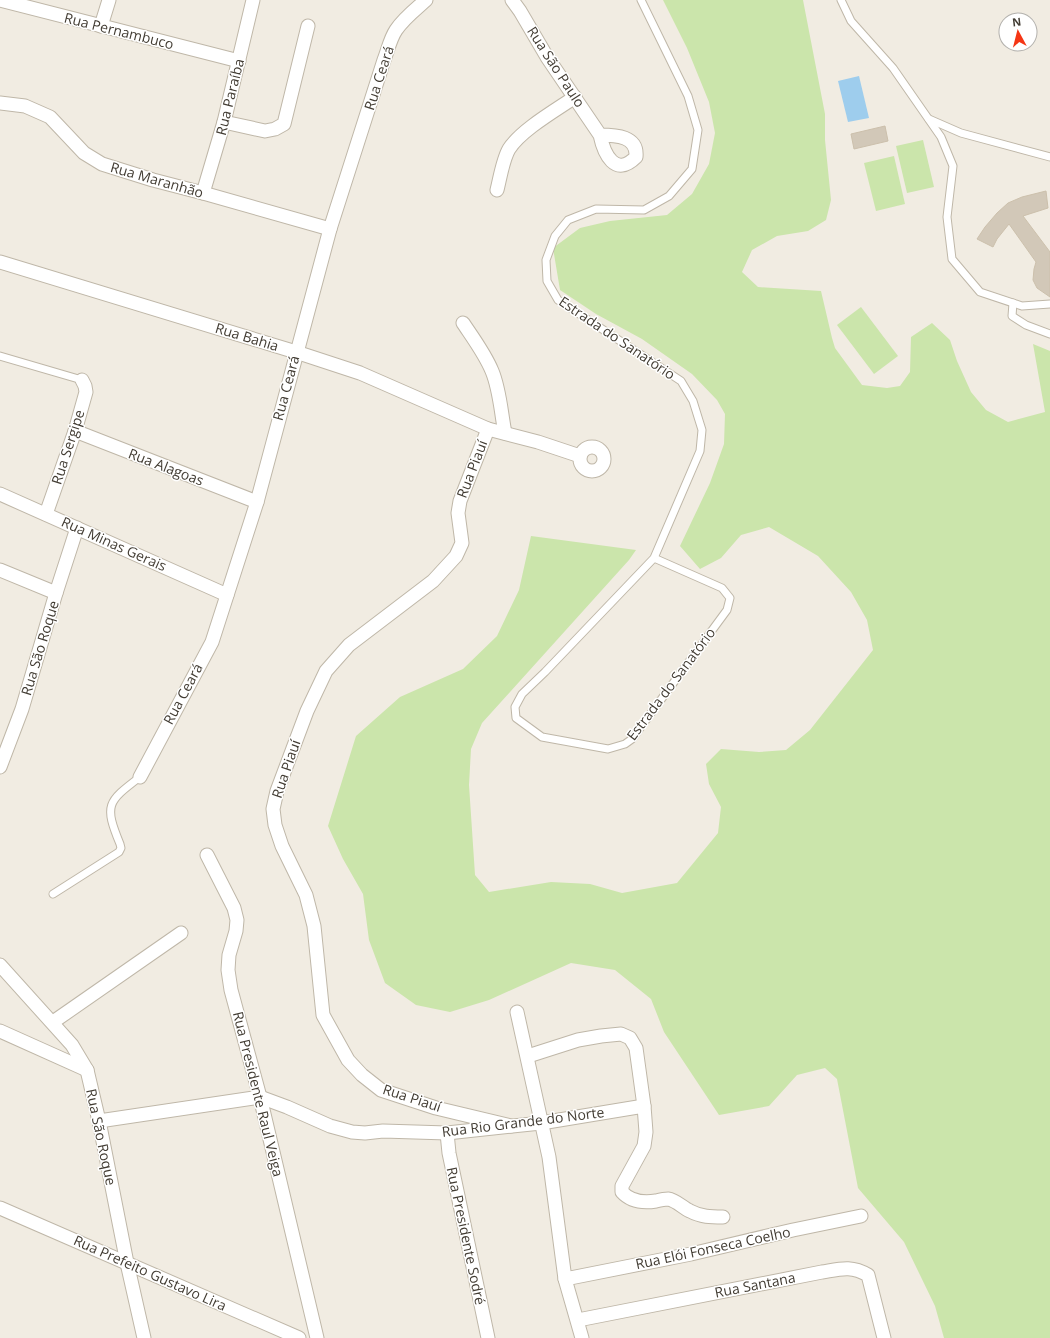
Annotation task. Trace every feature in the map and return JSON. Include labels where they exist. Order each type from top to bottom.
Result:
[{"type":"street","name":"Rua Pernambuco","points":[[0,0],[239,61]]},
{"type":"street","points":[[101,26],[108,0]]},
{"type":"street","name":"Rua Paraíba","points":[[203,193],[224,122],[253,0]]},
{"type":"street","name":"Rua Ceará","points":[[140,777],[212,642],[257,502],[330,229],[391,40],[396,30],[406,18],[426,0]]},
{"type":"street","name":"Rua São Paulo","points":[[512,0],[547,57],[600,135]]},
{"type":"street","points":[[224,122],[265,131],[275,129],[284,124],[308,26]]},
{"type":"street","points":[[497,190],[508,150],[515,141],[532,126],[575,97]]},
{"type":"street","name":"Rua Maranhão","points":[[0,103],[25,106],[50,117],[84,153],[102,164],[153,180],[330,229]]},
{"type":"street","name":"Rua Bahia","points":[[0,262],[296,352],[360,373],[488,429],[538,442],[580,456]]},
{"type":"street","points":[[463,323],[483,353],[492,372],[497,388],[505,433]]},
{"type":"street","name":"Rua Sergipe","points":[[46,514],[75,431],[86,392],[82,380]]},
{"type":"street","name":"Rua Piauí","points":[[488,429],[460,501],[458,513],[462,543],[456,556],[428,586],[349,646],[326,671],[307,711],[277,791],[273,809],[275,825],[306,895],[314,926],[323,1015],[348,1060],[362,1076],[381,1090],[436,1108],[511,1126]]},
{"type":"street","name":"Rua Alagoas","points":[[75,431],[257,502]]},
{"type":"street","name":"Rua Minas Gerais","points":[[0,494],[227,595]]},
{"type":"street","name":"Rua São Roque","points":[[0,767],[22,709],[77,528]]},
{"type":"street","points":[[0,570],[56,593]]},
{"type":"street","name":"Rua Presidente Raul Veiga","points":[[207,855],[234,908],[237,920],[236,931],[229,955],[228,970],[231,990],[260,1097],[317,1338]]},
{"type":"street","points":[[53,1022],[181,933]]},
{"type":"street","name":"Rua São Roque","points":[[0,965],[53,1022],[72,1045],[87,1070],[126,1263],[144,1338]]},
{"type":"street","points":[[517,1012],[528,1056],[549,1157],[565,1280],[578,1320],[582,1338]]},
{"type":"street","points":[[0,1031],[87,1070]]},
{"type":"street","points":[[528,1056],[578,1040],[621,1034],[630,1038],[636,1048],[646,1132],[644,1146],[622,1186],[622,1192],[638,1202],[644,1203],[669,1199],[688,1211],[703,1217],[723,1217]]},
{"type":"street","name":"Rua Rio Grande do Norte","points":[[98,1121],[260,1097],[330,1126],[352,1132],[365,1133],[383,1131],[447,1134],[541,1123],[644,1106]]},
{"type":"street","name":"Rua Presidente Sodré","points":[[447,1134],[449,1154],[488,1338]]},
{"type":"street","name":"Rua Prefeito Gustavo Lira","points":[[0,1208],[299,1338]]},
{"type":"street","name":"Rua Elói Fonseca Coelho","points":[[565,1280],[691,1254],[861,1216]]},
{"type":"street","name":"Rua Santana","points":[[578,1320],[849,1268],[858,1269],[868,1275],[880,1337]]},
{"type":"lane","name":"Estrada do Sanatório","points":[[641,0],[688,96],[698,130],[692,169],[669,196],[644,210],[596,209],[568,220],[555,236],[546,260],[547,281],[558,300],[681,381],[693,401],[702,430],[700,451],[654,558],[522,694],[515,707],[516,718],[542,737],[608,749],[626,744],[632,739],[727,610],[730,598],[722,588],[654,558]]},
{"type":"lane","points":[[841,0],[851,21],[894,68],[941,137],[953,166],[947,217],[952,259],[980,292],[1022,306],[1050,304]]},
{"type":"lane","points":[[928,119],[961,132],[1050,157]]},
{"type":"lane","points":[[1013,303],[1012,316],[1026,325],[1050,334]]},
{"type":"lane","points":[[0,356],[82,380]]},
{"type":"lane","points":[[53,894],[119,852],[121,848],[111,818],[110,808],[115,798],[140,777]]},
{"type":"green space","points":[[663,0],[803,0],[825,114],[825,140],[831,200],[826,220],[808,231],[777,236],[752,250],[742,272],[758,287],[821,291],[835,348],[862,385],[887,388],[900,386],[910,372],[911,337],[932,323],[950,340],[957,361],[971,392],[986,410],[1008,422],[1045,412],[1033,344],[1050,351],[1050,1338],[944,1338],[935,1306],[904,1242],[858,1188],[837,1079],[825,1068],[797,1075],[769,1106],[719,1115],[664,1032],[651,999],[615,970],[571,963],[489,1000],[450,1012],[416,1005],[385,983],[369,940],[363,894],[343,859],[328,826],[356,736],[400,697],[463,669],[497,636],[519,590],[531,536],[636,550],[629,560],[482,723],[471,749],[469,785],[475,875],[489,892],[551,882],[590,884],[622,893],[677,883],[718,833],[721,807],[709,784],[706,764],[721,749],[759,752],[786,750],[810,730],[873,650],[867,620],[851,592],[818,556],[769,527],[741,535],[721,558],[700,569],[680,546],[710,483],[724,444],[725,414],[717,400],[692,374],[642,339],[596,314],[560,290],[553,248],[580,228],[610,221],[667,215],[692,194],[709,164],[715,133],[709,102],[687,48]]},
{"type":"green space","points":[[923,140],[934,187],[907,193],[896,146]]},
{"type":"green space","points":[[894,156],[905,204],[876,211],[864,163]]},
{"type":"green space","points":[[861,307],[898,356],[874,374],[837,325]]},
{"type":"water","points":[[859,76],[869,118],[848,122],[838,81]]},
{"type":"building","points":[[885,126],[888,141],[854,149],[851,134]]},
{"type":"building","points":[[1046,191],[1048,208],[1023,216],[1050,252],[1050,297],[1037,288],[1033,280],[1036,262],[1009,224],[997,239],[993,247],[977,239],[997,213],[1008,203],[1022,197]]}]
